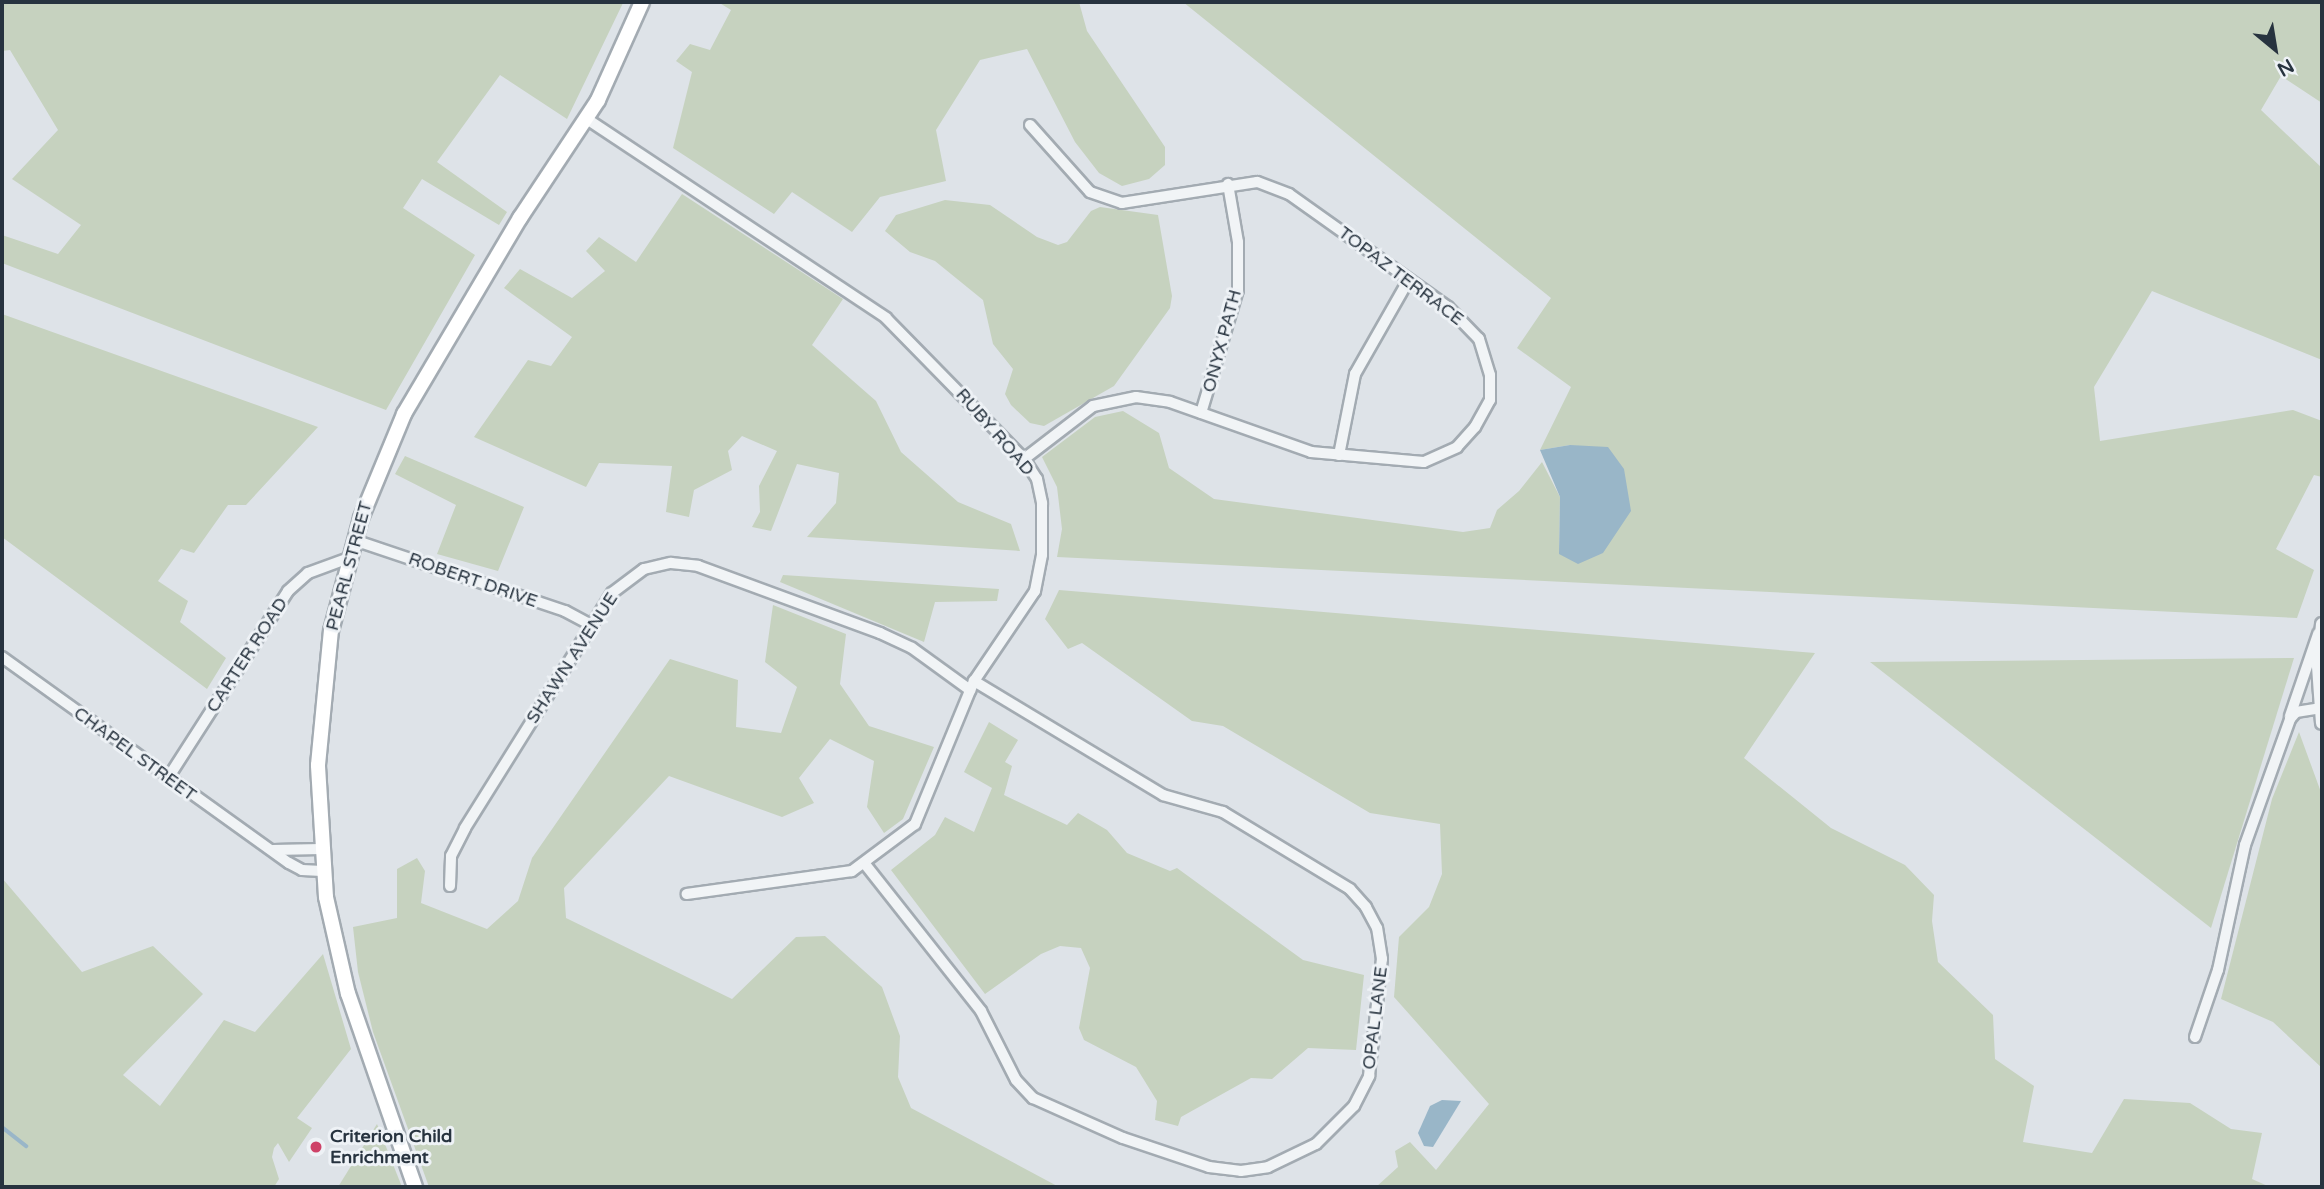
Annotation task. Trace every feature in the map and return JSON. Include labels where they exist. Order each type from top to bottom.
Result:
[{"type":"main road","name":"PEARL STREET","points":[[415,1187],[348,994],[322,871],[322,697],[331,631],[354,540],[379,468],[418,387],[587,119],[642,2]]},
{"type":"street","name":"RUBY ROAD","points":[[587,119],[876,310],[1024,459],[1037,479],[1042,503],[1038,582],[1031,600],[972,686],[915,824],[864,864],[839,875],[687,894]]},
{"type":"street","name":"TOPAZ TERRACE","points":[[1024,459],[1068,422],[1106,401],[1136,397],[1201,413],[1311,452],[1424,461],[1457,447],[1475,427],[1490,400],[1490,375],[1479,339],[1448,307],[1289,194],[1257,182],[1228,184],[1122,203],[1090,192],[1030,125]]},
{"type":"street","name":"ONYX PATH","points":[[1201,413],[1238,290],[1238,242],[1228,184]]},
{"type":"street","points":[[1339,455],[1355,374],[1408,281]]},
{"type":"street","name":"ROBERT DRIVE","points":[[354,540],[565,611],[591,625]]},
{"type":"street","name":"CARTER ROAD","points":[[169,778],[288,591],[308,573],[349,558]]},
{"type":"street","name":"SHAWN AVENUE","points":[[450,886],[457,842],[591,625],[612,593],[632,575],[657,565],[684,563],[880,633],[912,648],[972,686]]},
{"type":"street","points":[[2322,624],[2322,723]]},
{"type":"street","points":[[2195,1037],[2218,970],[2245,845],[2322,624]]},
{"type":"street","name":"CHAPEL STREET","points":[[2,657],[269,848],[302,870],[322,871]]},
{"type":"street","name":"OPAL LANE","points":[[864,864],[981,1011],[1016,1080],[1033,1098],[1123,1138],[1209,1167],[1241,1171],[1268,1167],[1316,1144],[1354,1106],[1369,1076],[1382,950],[1366,907],[1350,889],[1223,812],[1163,795],[972,686]]},
{"type":"street","points":[[2290,719],[2296,712],[2320,708]]},
{"type":"street","points":[[269,848],[321,849]]},
{"type":"green space","points":[[2,2],[623,3],[567,119],[500,75],[437,162],[507,212],[499,225],[422,179],[403,208],[475,255],[386,410],[2,263],[2,235],[58,254],[81,225],[12,179],[58,130],[10,50],[2,51]]},
{"type":"green space","points":[[718,2],[1079,2],[1087,31],[1165,147],[1165,165],[1149,179],[1122,186],[1099,173],[1075,142],[1027,49],[980,60],[936,130],[946,181],[880,197],[852,232],[792,192],[774,214],[673,148],[692,72],[676,61],[690,44],[710,50],[731,10]]},
{"type":"green space","points":[[1183,2],[2322,2],[2322,103],[2281,76],[2261,110],[2322,168],[2322,360],[2152,291],[2094,387],[2100,441],[2293,410],[2322,421],[2322,477],[2314,475],[2276,549],[2314,570],[2297,618],[1057,557],[1062,529],[1057,487],[1042,457],[1095,417],[1123,411],[1159,433],[1169,468],[1214,499],[1463,532],[1490,528],[1497,510],[1519,491],[1542,462],[1560,497],[1559,554],[1570,445],[1540,450],[1571,387],[1517,348],[1551,298]]},
{"type":"green space","points":[[682,194],[843,299],[812,345],[876,401],[901,452],[958,502],[1011,524],[1020,551],[807,537],[836,503],[839,473],[797,464],[771,531],[752,527],[760,512],[759,486],[777,451],[742,436],[728,451],[732,470],[694,490],[689,517],[666,512],[672,466],[599,463],[586,487],[474,437],[528,360],[551,366],[572,337],[504,288],[520,269],[572,298],[605,271],[586,251],[599,237],[636,262]]},
{"type":"green space","points":[[945,200],[990,205],[1037,237],[1058,245],[1067,242],[1091,211],[1100,207],[1158,215],[1172,296],[1170,308],[1114,386],[1044,426],[1030,423],[1011,405],[1005,394],[1013,369],[993,344],[983,300],[935,261],[910,252],[885,231],[896,215]]},
{"type":"green space","points":[[2,314],[318,427],[246,505],[228,505],[194,553],[181,549],[158,581],[188,601],[180,622],[226,658],[207,689],[2,537]]},
{"type":"green space","points":[[405,456],[524,507],[498,571],[437,554],[456,505],[395,474]]},
{"type":"green space","points":[[783,575],[999,589],[997,601],[935,602],[924,642],[780,582]]},
{"type":"green space","points":[[1059,590],[1815,653],[1744,758],[1831,828],[1905,865],[1934,895],[1932,921],[1938,962],[1993,1015],[1995,1059],[2034,1086],[2023,1142],[2092,1153],[2124,1099],[2190,1103],[2231,1129],[2262,1133],[2252,1179],[2270,1187],[1376,1187],[1398,1167],[1395,1151],[1410,1142],[1436,1170],[1489,1104],[1394,997],[1399,937],[1429,907],[1442,874],[1440,824],[1370,813],[1223,726],[1192,721],[1082,643],[1068,649],[1045,619]]},
{"type":"green space","points":[[773,605],[846,634],[840,684],[869,726],[934,747],[903,819],[884,833],[867,807],[874,761],[830,739],[799,778],[814,803],[782,817],[669,776],[564,888],[566,918],[732,999],[796,937],[825,936],[882,987],[900,1036],[898,1077],[911,1108],[1059,1187],[429,1187],[373,1032],[358,972],[353,927],[397,918],[397,869],[417,858],[425,871],[421,903],[487,929],[518,901],[532,858],[670,659],[738,680],[736,727],[781,733],[797,687],[765,662]]},
{"type":"green space","points":[[2294,658],[2211,928],[1870,662]]},
{"type":"green space","points":[[989,722],[1018,740],[1005,762],[1012,766],[1004,795],[1067,825],[1078,813],[1107,830],[1127,853],[1170,871],[1177,868],[1303,960],[1364,975],[1356,1050],[1308,1048],[1272,1079],[1251,1078],[1181,1117],[1178,1126],[1155,1120],[1157,1101],[1136,1067],[1084,1040],[1079,1028],[1090,968],[1081,948],[1060,946],[1041,954],[985,994],[891,870],[935,835],[945,817],[974,832],[992,788],[964,772]]},
{"type":"green space","points":[[2299,732],[2322,795],[2322,1068],[2273,1022],[2221,999],[2272,799]]},
{"type":"green space","points":[[2,878],[82,972],[153,946],[203,994],[123,1075],[160,1106],[224,1020],[255,1032],[323,954],[351,1049],[297,1118],[312,1128],[289,1162],[278,1143],[274,1148],[272,1157],[279,1179],[274,1187],[2,1187]]},
{"type":"green space","points":[[377,1124],[402,1187],[338,1187]]},
{"type":"water","points":[[1570,445],[1608,447],[1624,469],[1631,511],[1603,553],[1578,564],[1559,554],[1560,497],[1540,450]]},
{"type":"water","points":[[1442,1100],[1461,1101],[1433,1147],[1424,1146],[1418,1133],[1430,1106]]},
{"type":"waterway","points":[[2,1127],[26,1146]]},
{"type":"place","name":"Criterion Child Enrichment","points":[[316,1147]]}]
